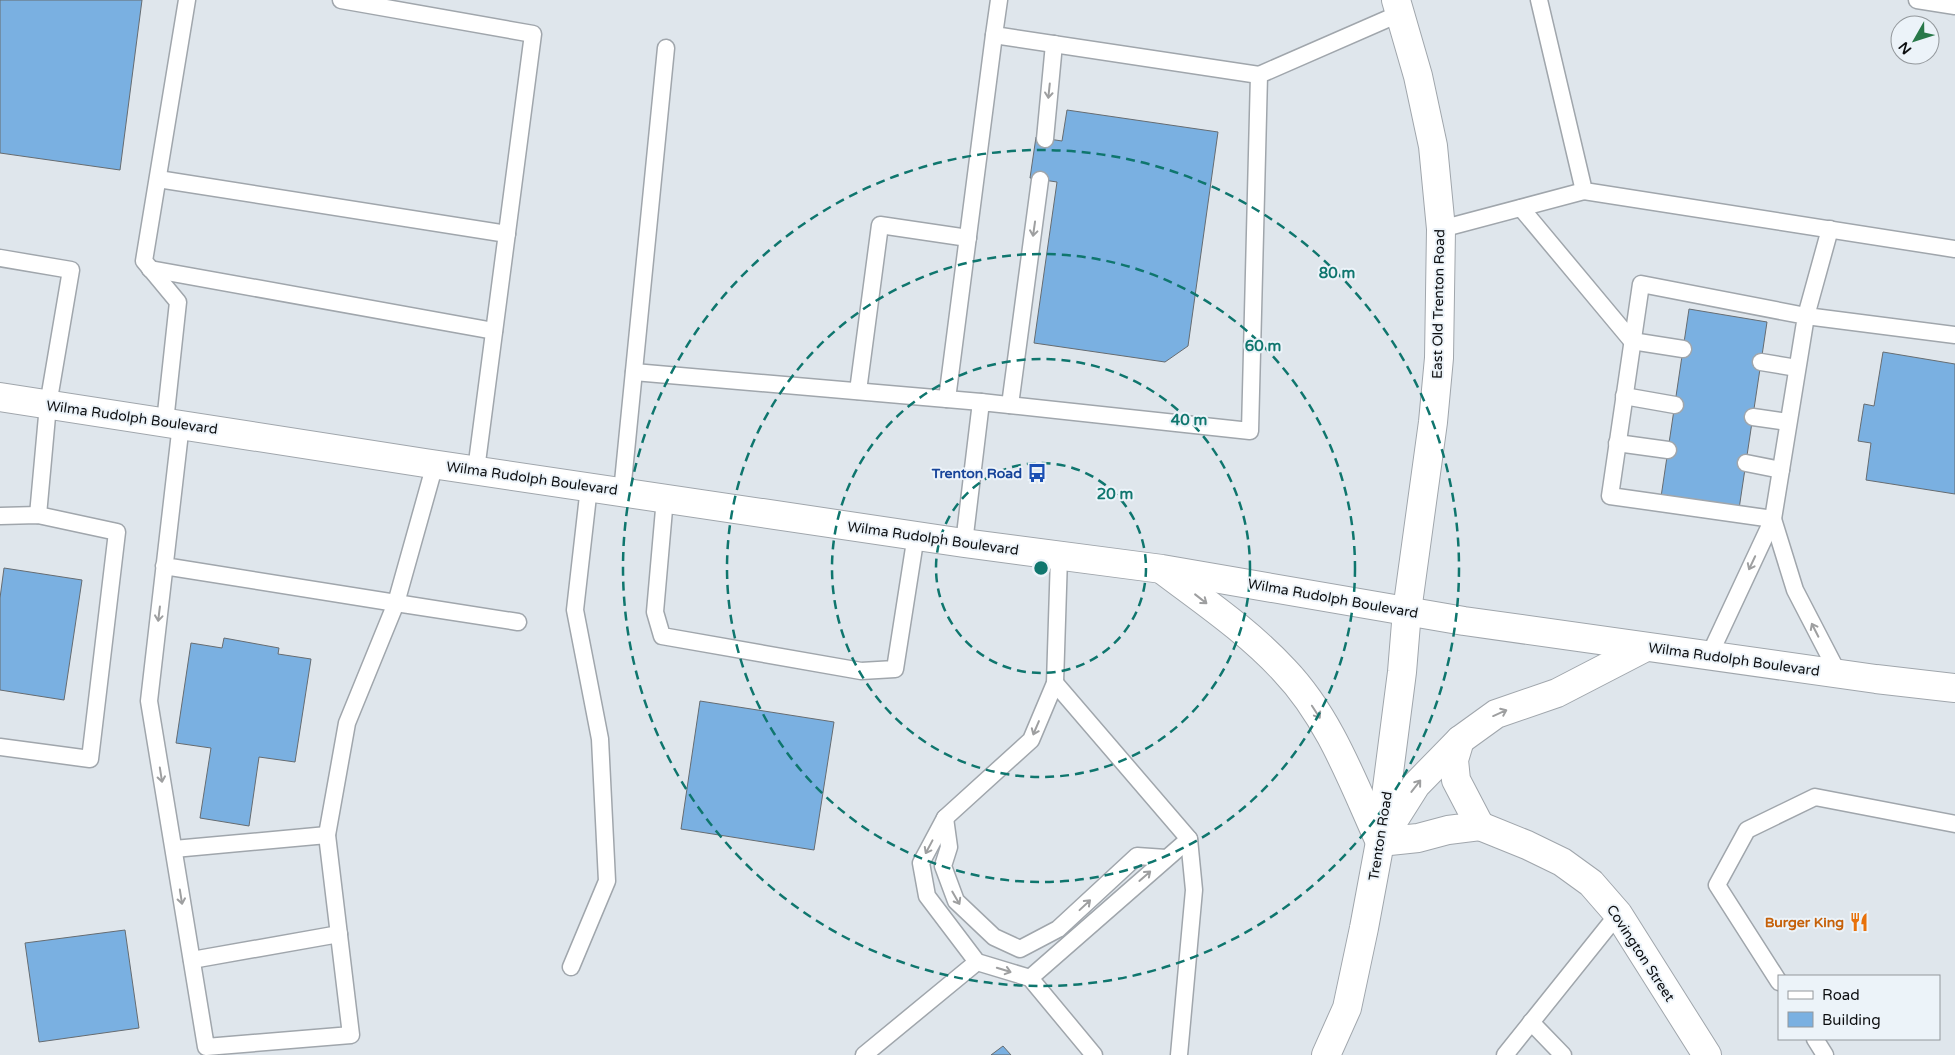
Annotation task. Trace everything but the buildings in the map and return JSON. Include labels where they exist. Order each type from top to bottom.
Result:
[{"type":"main road","name":"East Old Trenton Road","points":[[1399,6],[1418,76],[1433,146],[1441,229],[1439,358],[1432,431],[1408,611]]},
{"type":"main road","name":"Wilma Rudolph Boulevard","points":[[0,397],[964,543],[1162,569],[1464,621],[1838,674],[1955,688]]},
{"type":"main road","points":[[1162,569],[1235,626],[1284,670],[1306,697],[1334,740],[1380,842]]},
{"type":"main road","name":"Trenton Road","points":[[1326,1055],[1347,1008],[1380,842],[1408,611]]},
{"type":"main road","points":[[1380,842],[1416,785],[1460,740],[1496,714],[1557,693],[1646,646]]},
{"type":"main road","points":[[1380,842],[1418,838],[1448,830],[1480,826],[1456,780],[1454,760],[1460,740]]},
{"type":"main road","name":"Covington Street","points":[[1480,826],[1562,862],[1591,883],[1618,914],[1707,1055]]},
{"type":"lane","points":[[187,0],[144,261],[178,302],[164,566],[149,701],[206,1047],[352,1035],[327,835],[347,723],[396,603],[435,464]]},
{"type":"lane","points":[[342,0],[533,34],[476,470]]},
{"type":"lane","points":[[947,399],[999,0]]},
{"type":"lane","points":[[1539,0],[1584,191]]},
{"type":"lane","points":[[1917,0],[1955,6]]},
{"type":"lane","points":[[994,34],[1259,75],[1399,6]]},
{"type":"lane","points":[[1044,139],[1054,44]]},
{"type":"lane","points":[[622,492],[666,48]]},
{"type":"lane","points":[[634,372],[981,402],[1250,431],[1259,75]]},
{"type":"lane","points":[[158,179],[507,234]]},
{"type":"lane","points":[[1010,405],[1040,180]]},
{"type":"lane","points":[[1441,229],[1584,191],[1955,249]]},
{"type":"lane","points":[[1521,208],[1632,341],[1683,349]]},
{"type":"lane","points":[[858,391],[880,225],[968,238]]},
{"type":"lane","points":[[1709,656],[1773,519],[1806,316],[1830,229]]},
{"type":"lane","points":[[0,258],[70,270],[48,405],[38,516]]},
{"type":"lane","points":[[150,269],[494,331]]},
{"type":"lane","points":[[1773,519],[1610,496],[1641,284],[1806,316],[1955,335]]},
{"type":"lane","points":[[1761,362],[1797,368]]},
{"type":"lane","points":[[1624,396],[1675,404]]},
{"type":"lane","points":[[964,543],[981,402]]},
{"type":"lane","points":[[1753,417],[1788,422]]},
{"type":"lane","points":[[1618,443],[1668,450]]},
{"type":"lane","points":[[1746,463],[1781,470]]},
{"type":"lane","points":[[571,967],[607,880],[600,739],[575,610],[589,487]]},
{"type":"lane","points":[[665,498],[655,612],[662,636],[861,671],[895,669],[916,535]]},
{"type":"lane","points":[[0,516],[38,516],[116,532],[90,760],[0,748]]},
{"type":"lane","points":[[1773,519],[1795,590],[1838,674]]},
{"type":"lane","points":[[1059,556],[1055,683],[1031,740],[944,818],[921,863],[927,896],[977,962],[1030,978],[1094,1055]]},
{"type":"lane","points":[[164,566],[518,622]]},
{"type":"lane","points":[[1055,683],[1189,839],[1194,890],[1179,1055]]},
{"type":"lane","points":[[1778,980],[1717,885],[1747,830],[1815,797],[1955,824]]},
{"type":"lane","points":[[944,818],[949,848],[943,866],[956,901],[994,937],[1020,949],[1058,929],[1137,856],[1166,858]]},
{"type":"lane","points":[[174,849],[327,835]]},
{"type":"lane","points":[[1030,978],[1189,839]]},
{"type":"lane","points":[[1505,1055],[1618,914]]},
{"type":"lane","points":[[192,960],[339,934]]},
{"type":"lane","points":[[864,1055],[977,962]]},
{"type":"lane","points":[[1531,1022],[1564,1055]]},
{"type":"lane","points":[[1816,1040],[1825,1055]]},
{"type":"place","name":"Trenton Road","points":[[1037,473]]},
{"type":"place","name":"Burger King","points":[[1859,922]]}]
